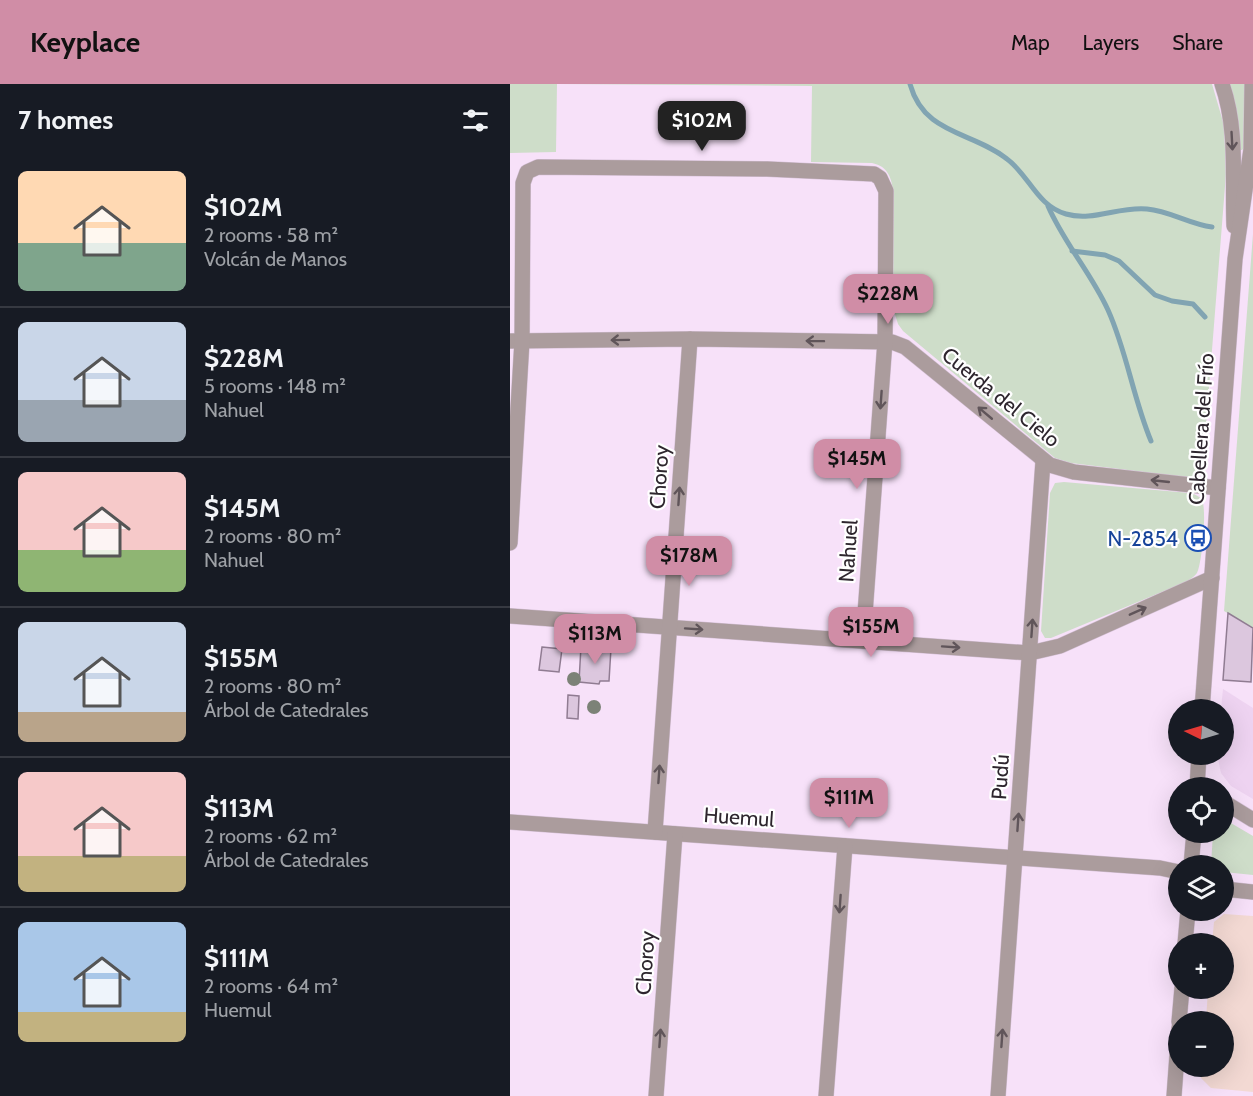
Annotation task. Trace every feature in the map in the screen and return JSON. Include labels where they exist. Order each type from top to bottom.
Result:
[{"type":"street","name":"Cabellera del Frío","points":[[1222,84],[1228,104],[1233,139],[1235,259]]},
{"type":"street","name":"Cabellera del Frío","points":[[1203,699],[1235,259],[1250,163],[1252,84]]},
{"type":"street","name":"Nahuel","points":[[516,341],[523,183],[527,172],[538,167],[737,168],[866,173],[880,178],[886,191],[885,341],[863,641]]},
{"type":"street","name":"Cuerda del Cielo","points":[[516,341],[690,339],[885,341],[905,347],[1043,461],[1058,469],[1218,488]]},
{"type":"street","name":"Choroy","points":[[655,832],[690,339]]},
{"type":"street","points":[[510,543],[516,341]]},
{"type":"street","name":"Pudú","points":[[998,1096],[1043,461]]},
{"type":"street","points":[[510,616],[1030,653],[1060,645],[1212,578]]},
{"type":"street","points":[[1234,808],[1253,820]]},
{"type":"street","name":"Huemul","points":[[510,822],[1168,870]]},
{"type":"street","name":"Choroy","points":[[656,1096],[675,834]]},
{"type":"street","points":[[826,1096],[845,846]]},
{"type":"street","points":[[1234,890],[1253,892]]},
{"type":"street","points":[[1174,1096],[1175,1077]]},
{"type":"shaded area","points":[[1223,689],[1253,708],[1253,799],[1234,788],[1234,777],[1224,777],[1221,773],[1219,765],[1234,765],[1234,699],[1222,699]]},
{"type":"shaded area","points":[[1234,915],[1253,916],[1253,1092],[1211,1088],[1201,1078],[1234,1077],[1234,1011],[1207,1011],[1207,999],[1234,999],[1234,933],[1213,933],[1214,922],[1234,921]]},
{"type":"green space","points":[[510,84],[557,84],[556,152],[510,153]]},
{"type":"green space","points":[[557,84],[1212,84],[1224,125],[1226,174],[1203,463],[1200,470],[1194,476],[1184,477],[1071,463],[1055,458],[903,331],[893,308],[893,190],[891,180],[885,169],[877,164],[811,162],[812,86]]},
{"type":"green space","points":[[1227,84],[1245,84],[1244,148],[1242,150],[1240,150]]},
{"type":"green space","points":[[1253,234],[1253,628],[1224,611]]},
{"type":"green space","points":[[1055,483],[1190,493],[1198,496],[1202,500],[1204,525],[1201,559],[1197,573],[1186,582],[1051,638],[1045,638],[1041,631],[1050,493]]},
{"type":"green space","points":[[1234,825],[1253,836],[1253,875],[1234,873],[1234,855],[1212,855],[1212,843],[1234,843]]},
{"type":"building","points":[[1228,613],[1253,628],[1251,682],[1223,680]]},
{"type":"building","points":[[581,646],[611,648],[609,681],[600,681],[599,684],[579,682]]},
{"type":"building","points":[[542,647],[562,649],[559,672],[539,670]]},
{"type":"building","points":[[568,695],[579,696],[578,719],[567,718]]},
{"type":"waterway","points":[[910,84],[917,101],[926,113],[938,123],[1007,159],[1040,197],[1056,210],[1066,214],[1086,216],[1147,209],[1212,227]]},
{"type":"waterway","points":[[1048,206],[1108,310],[1151,441]]},
{"type":"waterway","points":[[1072,251],[1105,255],[1119,261],[1155,295],[1172,301],[1193,304],[1205,317]]},
{"type":"place","name":"N-2854","points":[[1198,538]]}]
